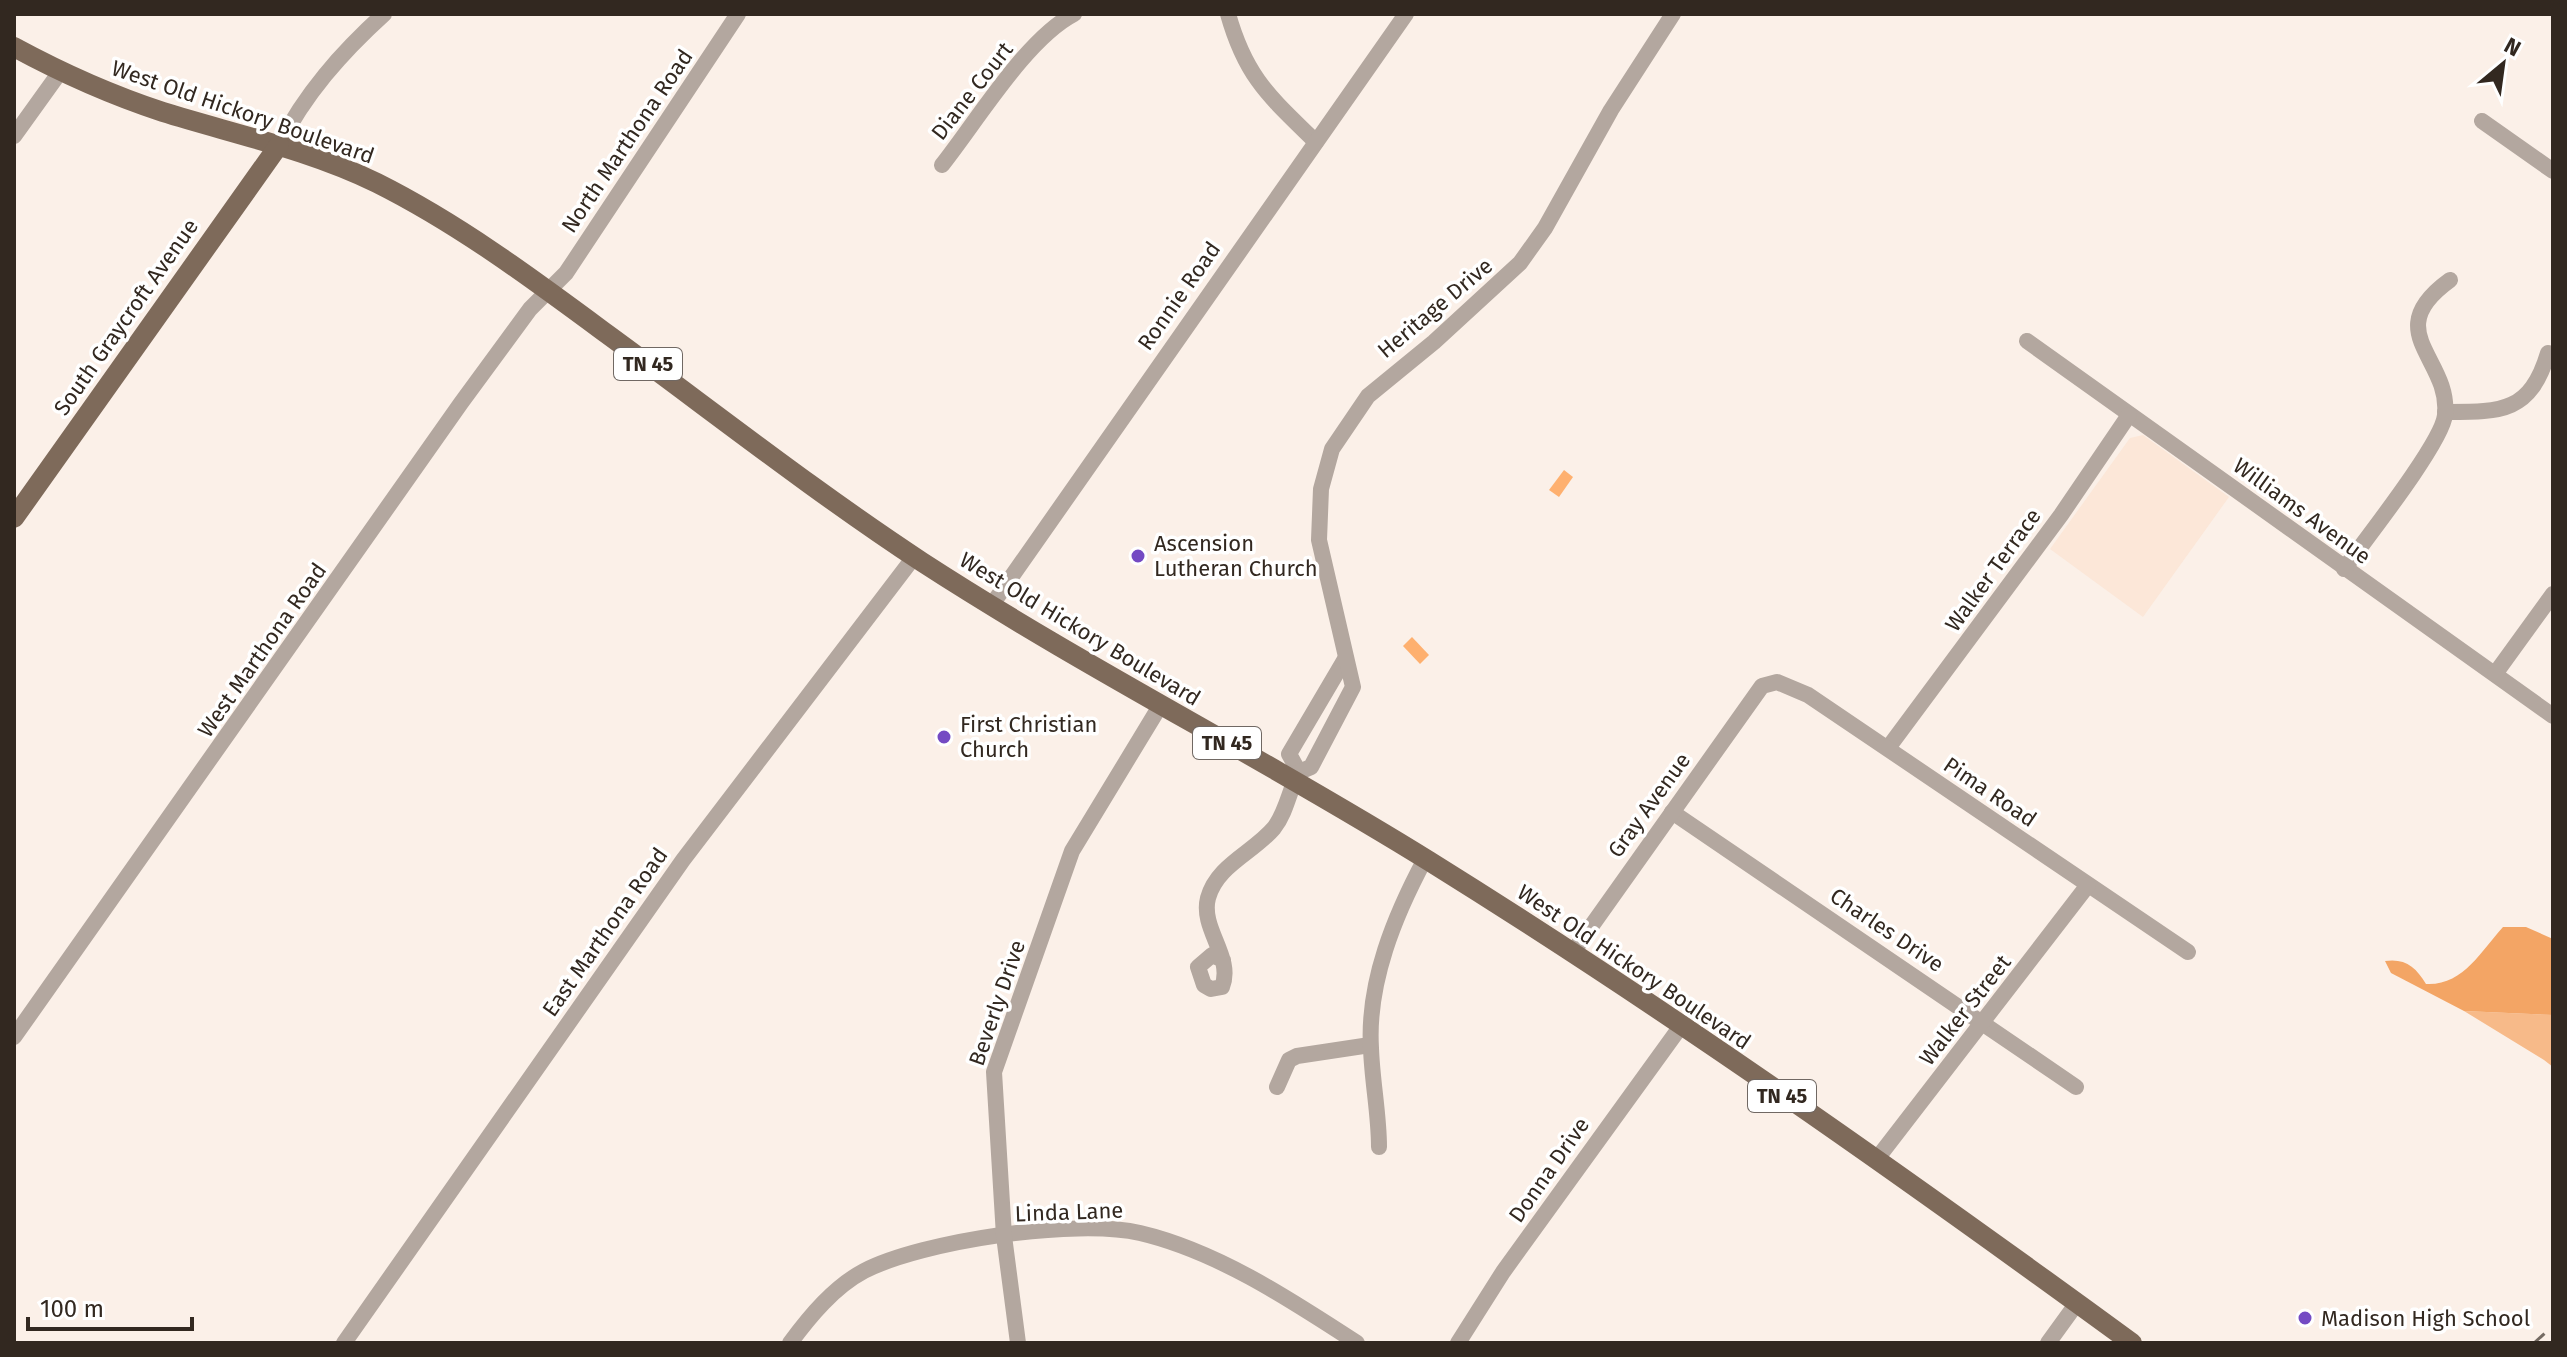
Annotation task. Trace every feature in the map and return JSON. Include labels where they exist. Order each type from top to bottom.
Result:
[{"type":"main road","name":"West Old Hickory Boulevard","points":[[14,47],[60,72],[138,104],[279,145],[375,182],[456,228],[549,291],[914,557],[1160,706],[1296,776],[1573,952],[1876,1160],[2132,1343]]},
{"type":"main road","name":"South Graycroft Avenue","points":[[14,518],[279,145]]},
{"type":"street","points":[[279,145],[294,116],[321,79],[384,14]]},
{"type":"street","name":"North Marthona Road","points":[[549,291],[566,273],[738,14]]},
{"type":"street","name":"Diane Court","points":[[942,165],[1033,48],[1056,24],[1074,14]]},
{"type":"street","points":[[1228,14],[1240,55],[1258,83],[1316,142]]},
{"type":"street","name":"Ronnie Road","points":[[991,606],[1251,230],[1406,14]]},
{"type":"street","name":"Heritage Drive","points":[[1296,776],[1311,767],[1353,687],[1318,524],[1325,469],[1338,437],[1351,416],[1384,380],[1434,342],[1520,263],[1553,215],[1611,110],[1673,14]]},
{"type":"street","points":[[14,136],[60,72]]},
{"type":"street","points":[[2482,121],[2553,171]]},
{"type":"street","points":[[2344,569],[2436,439],[2445,412],[2438,381],[2419,344],[2418,327],[2420,311],[2432,292],[2450,280]]},
{"type":"street","name":"West Marthona Road","points":[[14,1037],[461,403],[530,309],[549,291]]},
{"type":"street","name":"Williams Avenue","points":[[2027,341],[2553,716]]},
{"type":"street","points":[[2445,412],[2506,409],[2522,401],[2536,386],[2548,353]]},
{"type":"street","name":"Walker Terrace","points":[[1888,748],[2053,526],[2129,415]]},
{"type":"street","name":"East Marthona Road","points":[[344,1343],[683,860],[914,557]]},
{"type":"street","points":[[2495,674],[2553,594]]},
{"type":"street","name":"Heritage Drive","points":[[1223,960],[1214,941],[1206,902],[1214,883],[1229,866],[1273,829],[1283,813],[1296,776],[1289,754],[1345,659]]},
{"type":"street","name":"Pima Road","points":[[1762,686],[1777,682],[1792,686],[2188,952]]},
{"type":"street","name":"Gray Avenue","points":[[1573,952],[1762,686]]},
{"type":"street","name":"Beverly Drive","points":[[1018,1343],[1004,1236],[994,1072],[1072,851],[1160,706]]},
{"type":"street","name":"Charles Drive","points":[[1672,812],[1984,1021],[2076,1087]]},
{"type":"street","points":[[1379,1147],[1370,1045],[1381,960],[1402,902],[1425,859]]},
{"type":"street","name":"Walker Street","points":[[1876,1160],[2088,885]]},
{"type":"street","name":"Donna Drive","points":[[1458,1343],[1503,1272],[1681,1026]]},
{"type":"street","points":[[1277,1087],[1289,1060],[1297,1056],[1370,1045]]},
{"type":"street","name":"Linda Lane","points":[[790,1343],[823,1303],[862,1272],[900,1258],[1004,1236],[1089,1229],[1153,1236],[1234,1270],[1357,1343]]},
{"type":"street","points":[[2048,1343],[2077,1303]]},
{"type":"shaded area","points":[[2143,435],[2229,497],[2143,617],[2050,549],[2130,438]]},
{"type":"shaded area","points":[[1564,470],[1573,477],[1559,497],[1549,490]]},
{"type":"shaded area","points":[[1412,637],[1429,655],[1420,664],[1403,646]]},
{"type":"shaded area","points":[[2503,927],[2526,927],[2553,939],[2553,1015],[2464,1011],[2391,973],[2385,961],[2404,962],[2414,968],[2426,984],[2439,983],[2461,973]]},
{"type":"shaded area","points":[[2464,1011],[2553,1015],[2553,1067],[2544,1060]]},
{"type":"railway","points":[[2534,1343],[2553,1326]]},
{"type":"place","name":"Ascension Lutheran Church","points":[[1138,556]]},
{"type":"place","name":"First Christian Church","points":[[944,737]]},
{"type":"place","name":"Madison High School","points":[[2305,1318]]}]
